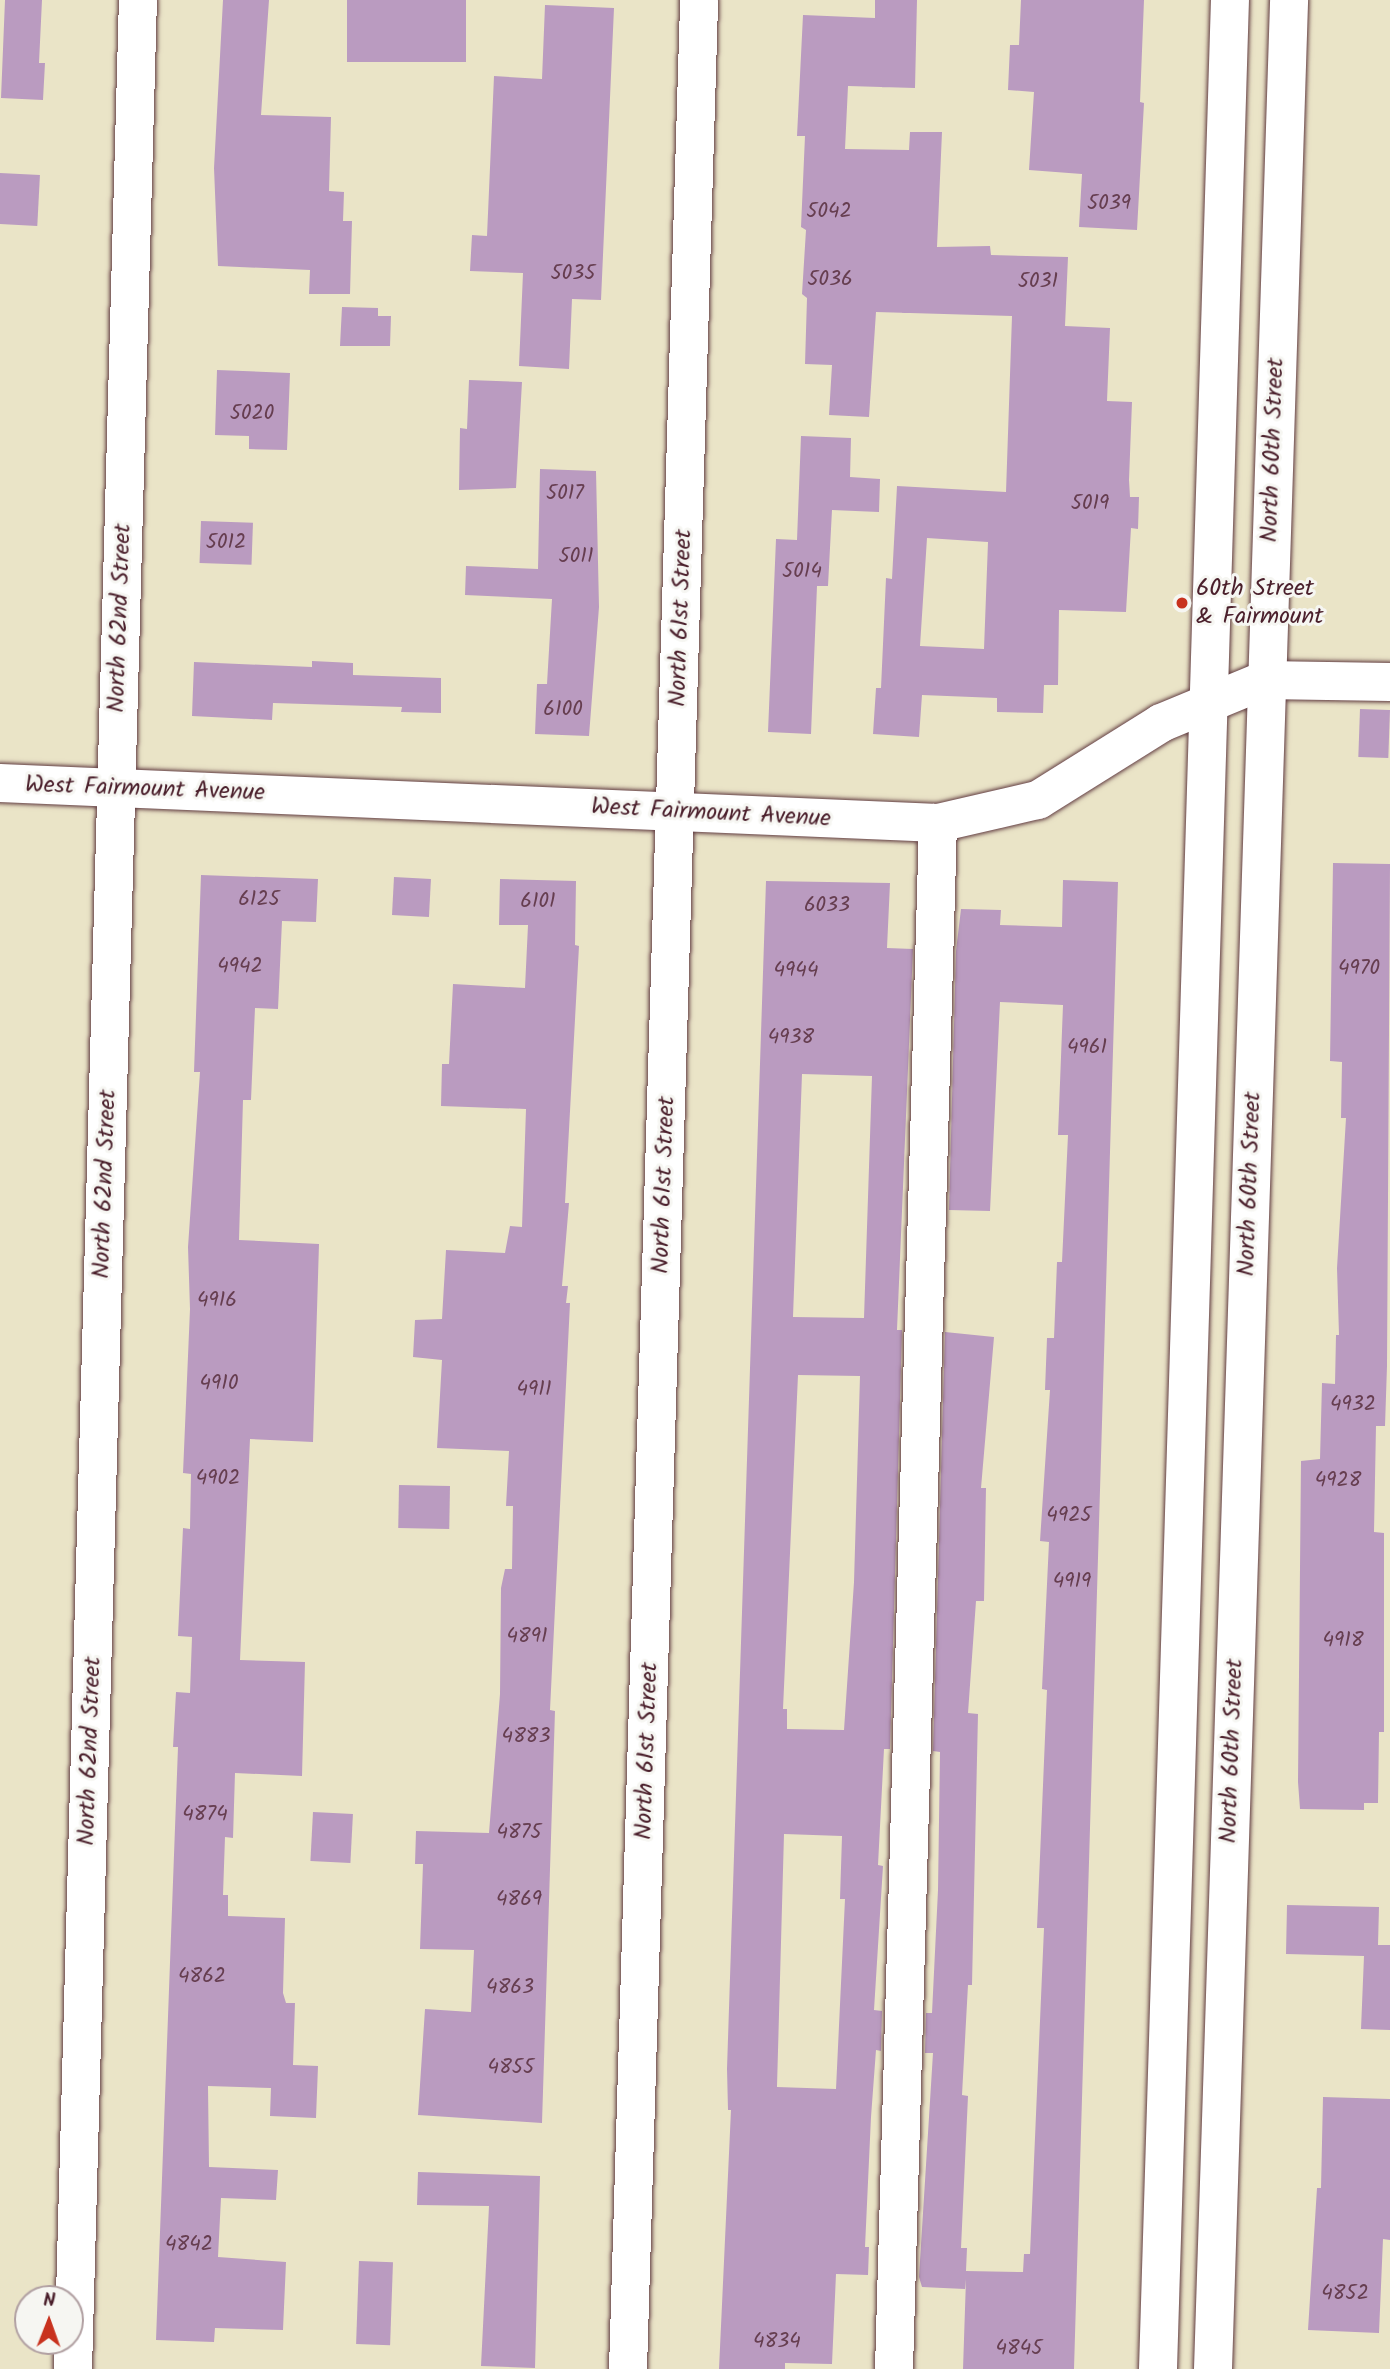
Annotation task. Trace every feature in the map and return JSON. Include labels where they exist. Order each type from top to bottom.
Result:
[{"type":"street","name":"North 62nd Street","points":[[73,2369],[138,0]]},
{"type":"street","name":"North 61st Street","points":[[628,2369],[699,0]]},
{"type":"street","points":[[1158,2369],[1230,0]]},
{"type":"street","name":"North 60th Street","points":[[1213,2369],[1265,680],[1289,0]]},
{"type":"street","name":"West Fairmount Avenue","points":[[0,783],[937,823],[1038,800],[1161,723],[1265,680],[1390,682]]},
{"type":"street","points":[[894,2369],[937,823]]},
{"type":"building","points":[[5,0],[42,0],[39,63],[45,63],[43,100],[1,98]]},
{"type":"building","points":[[223,0],[269,0],[261,115],[331,117],[329,191],[344,192],[343,221],[352,221],[350,294],[309,294],[310,270],[218,266],[214,168]]},
{"type":"building","points":[[347,0],[466,0],[466,62],[347,62]]},
{"type":"building","points":[[875,0],[917,0],[915,88],[848,86],[845,149],[909,150],[910,132],[942,132],[937,247],[990,246],[991,255],[1068,257],[1065,326],[1110,328],[1107,401],[1132,402],[1130,497],[1139,497],[1138,529],[1131,528],[1126,612],[1059,610],[1058,685],[1044,685],[1043,713],[997,712],[997,698],[922,695],[919,737],[873,734],[876,688],[881,688],[886,578],[892,579],[897,486],[1006,492],[1012,316],[876,312],[869,417],[829,415],[832,365],[805,364],[807,298],[802,294],[806,230],[801,227],[805,136],[797,136],[803,15],[875,18]],"holes":[[[927,538],[988,542],[984,649],[920,646]]]},
{"type":"building","points":[[1021,0],[1144,0],[1140,102],[1144,103],[1137,230],[1079,227],[1082,174],[1029,170],[1034,92],[1008,90],[1010,45],[1019,45]]},
{"type":"building","points":[[545,5],[614,8],[601,300],[572,299],[569,369],[519,366],[523,273],[470,271],[472,235],[487,236],[494,76],[542,79]]},
{"type":"building","points":[[0,173],[40,175],[37,226],[0,224]]},
{"type":"building","points":[[342,307],[378,308],[378,316],[391,316],[390,346],[340,346]]},
{"type":"building","points":[[217,370],[290,373],[287,450],[249,449],[249,436],[215,435]]},
{"type":"building","points":[[469,380],[522,382],[516,488],[459,490],[460,428],[467,429]]},
{"type":"building","points":[[801,436],[851,438],[850,477],[880,479],[879,512],[832,510],[828,586],[817,586],[811,734],[768,732],[776,539],[797,540]]},
{"type":"building","points":[[540,469],[596,471],[599,607],[589,736],[535,734],[537,684],[547,684],[552,599],[465,595],[466,566],[538,569]]},
{"type":"building","points":[[201,521],[253,523],[252,565],[200,563]]},
{"type":"building","points":[[312,661],[353,663],[353,675],[441,678],[441,713],[401,712],[402,707],[273,703],[272,720],[192,716],[194,662],[312,667]]},
{"type":"building","points":[[1360,709],[1390,710],[1388,758],[1358,757]]},
{"type":"building","points":[[1333,863],[1390,864],[1387,1366],[1385,1426],[1376,1426],[1374,1532],[1384,1533],[1384,1732],[1379,1732],[1378,1803],[1364,1803],[1364,1810],[1300,1809],[1298,1782],[1301,1461],[1320,1459],[1322,1383],[1335,1384],[1336,1335],[1339,1335],[1337,1268],[1346,1118],[1341,1118],[1342,1062],[1330,1061]]},
{"type":"building","points":[[201,875],[318,879],[316,922],[282,921],[278,1009],[255,1008],[251,1100],[243,1100],[239,1240],[319,1244],[313,1442],[250,1439],[240,1660],[305,1662],[302,1776],[235,1773],[233,1838],[225,1837],[223,1895],[228,1895],[228,1916],[285,1918],[283,1993],[286,2003],[295,2003],[293,2065],[318,2066],[316,2118],[270,2116],[271,2088],[208,2086],[209,2167],[278,2170],[276,2200],[221,2198],[218,2257],[286,2262],[283,2330],[215,2328],[214,2342],[156,2340],[178,1747],[173,1747],[176,1692],[190,1693],[192,1637],[178,1636],[183,1528],[190,1529],[191,1474],[183,1473],[190,1309],[188,1247],[200,1072],[194,1072]]},
{"type":"building","points":[[394,877],[431,879],[429,917],[392,915]]},
{"type":"building","points":[[500,879],[576,881],[575,945],[579,946],[565,1203],[569,1203],[562,1286],[568,1286],[566,1303],[570,1303],[550,1710],[555,1711],[542,2123],[418,2115],[425,2009],[471,2012],[474,1950],[420,1949],[423,1864],[415,1864],[416,1831],[489,1833],[500,1694],[501,1588],[505,1569],[512,1569],[513,1506],[506,1506],[509,1451],[437,1448],[442,1360],[413,1357],[415,1320],[442,1319],[446,1250],[505,1253],[510,1226],[522,1227],[526,1109],[441,1106],[442,1064],[449,1064],[453,984],[525,988],[528,925],[499,925]]},
{"type":"building","points":[[1063,880],[1118,882],[1074,2369],[963,2369],[966,2279],[965,2289],[922,2287],[919,2277],[933,2053],[925,2053],[926,2013],[932,2013],[938,1890],[940,1752],[933,1751],[945,1332],[994,1337],[981,1488],[986,1488],[984,1601],[976,1601],[968,1713],[978,1714],[972,1985],[968,1985],[962,2095],[968,2096],[961,2248],[967,2248],[966,2271],[1023,2272],[1024,2254],[1030,2254],[1044,1928],[1037,1928],[1047,1690],[1042,1689],[1049,1542],[1040,1541],[1050,1390],[1045,1390],[1047,1338],[1054,1338],[1057,1262],[1062,1262],[1068,1135],[1058,1135],[1063,1005],[1000,1002],[990,1211],[949,1210],[956,951],[961,909],[1001,910],[1000,925],[1062,927]]},
{"type":"building","points":[[766,881],[890,883],[887,948],[913,949],[897,1330],[902,1330],[890,1749],[884,1749],[878,1865],[883,1866],[874,2010],[882,2011],[881,2051],[876,2050],[871,2117],[865,2247],[869,2247],[868,2275],[836,2274],[832,2364],[785,2363],[785,2369],[719,2369],[731,2110],[728,2110],[727,2069]],"holes":[[[802,1074],[872,1076],[864,1318],[793,1317]],[[798,1375],[860,1376],[854,1582],[844,1730],[787,1729],[787,1709],[783,1709]],[[784,1834],[842,1836],[840,1899],[845,1899],[836,2089],[777,2087]]]},
{"type":"building","points":[[399,1485],[450,1486],[449,1529],[398,1528]]},
{"type":"building","points":[[313,1812],[353,1814],[350,1863],[310,1861]]},
{"type":"building","points":[[1287,1905],[1379,1907],[1378,1945],[1390,1945],[1390,2030],[1361,2029],[1364,1956],[1286,1954]]},
{"type":"building","points":[[1323,2097],[1390,2099],[1390,2240],[1383,2239],[1379,2333],[1308,2330],[1317,2188],[1321,2188]]},
{"type":"building","points":[[418,2172],[540,2176],[535,2368],[481,2366],[489,2206],[417,2205]]},
{"type":"building","points":[[359,2261],[393,2262],[390,2345],[356,2344]]},
{"type":"place","name":"60th Street & Fairmount","points":[[1182,603]]}]
